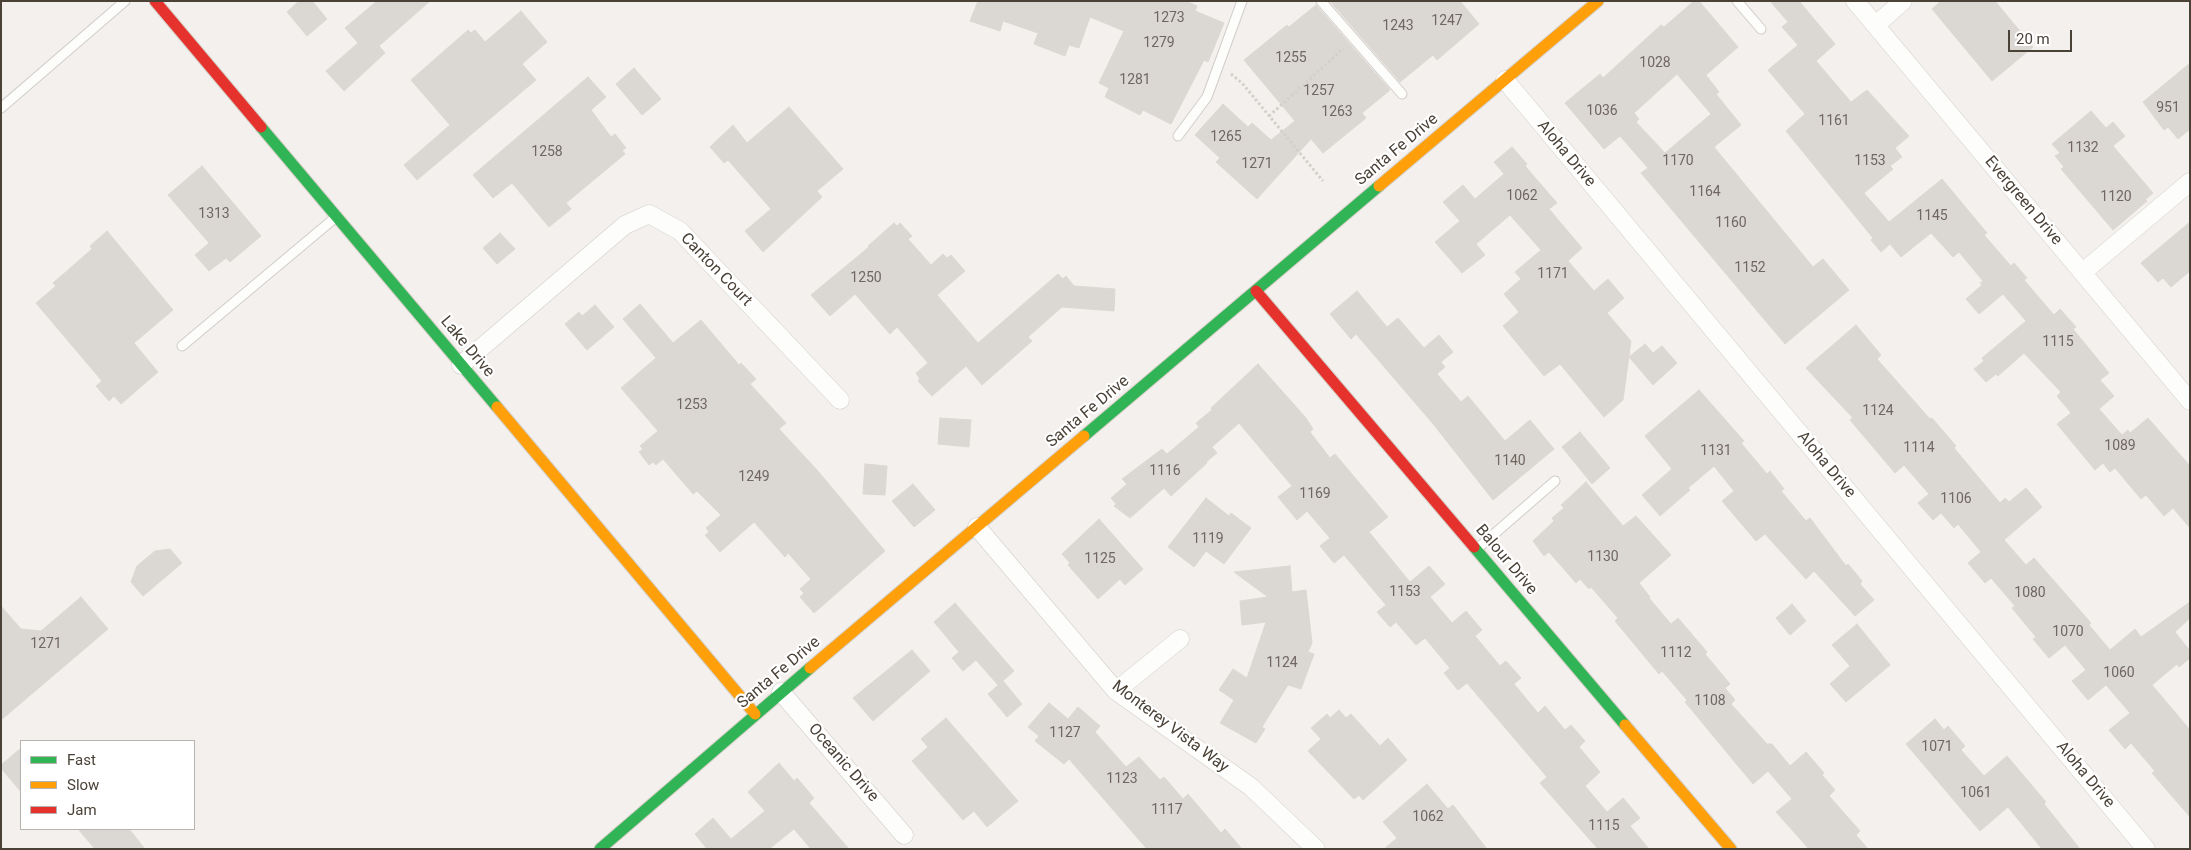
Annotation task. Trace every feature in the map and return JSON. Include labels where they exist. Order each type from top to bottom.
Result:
[{"type":"main road","name":"Lake Drive","points":[[155,1],[755,714]]},
{"type":"main road","name":"Santa Fe Drive","points":[[600,849],[755,714],[1598,1]]},
{"type":"main road","name":"Balour Drive","points":[[1256,291],[1731,849]]},
{"type":"street","name":"Evergreen Drive","points":[[1855,1],[2190,401]]},
{"type":"street","points":[[1876,25],[1903,1]]},
{"type":"street","name":"Aloha Drive","points":[[1505,80],[2146,849]]},
{"type":"street","points":[[2083,272],[2190,182]]},
{"type":"street","name":"Canton Court","points":[[461,365],[625,225],[650,214],[680,231],[840,400]]},
{"type":"street","name":"Monterey Vista Way","points":[[976,527],[1116,691],[1251,787],[1316,849]]},
{"type":"street","points":[[1116,691],[1180,639]]},
{"type":"street","name":"Oceanic Drive","points":[[781,692],[904,835]]},
{"type":"lane","points":[[1,108],[125,1]]},
{"type":"lane","points":[[1178,136],[1207,97],[1242,1]]},
{"type":"lane","points":[[1321,1],[1402,94]]},
{"type":"lane","points":[[1737,1],[1761,29]]},
{"type":"lane","points":[[182,346],[336,217]]},
{"type":"lane","points":[[1476,550],[1555,481]]},
{"type":"path","points":[[1269,116],[1354,39]]},
{"type":"path","points":[[1219,64],[1242,83],[1323,181]]},
{"type":"building","points":[[299,1],[312,1],[327,19],[307,36],[287,12]]},
{"type":"building","points":[[377,1],[430,1],[379,46],[385,53],[344,91],[326,71],[358,43],[345,28]]},
{"type":"building","points":[[978,1],[1186,1],[1197,6],[1195,11],[1224,23],[1208,62],[1204,60],[1171,124],[1143,110],[1140,115],[1105,97],[1109,88],[1099,83],[1124,31],[1090,17],[1079,48],[1069,45],[1065,56],[1034,44],[1038,33],[1003,21],[1000,31],[970,21]]},
{"type":"building","points":[[1330,1],[1460,1],[1479,24],[1437,60],[1433,55],[1400,82]]},
{"type":"building","points":[[1694,1],[1699,1],[1738,47],[1706,75],[1719,92],[1716,94],[1741,125],[1714,147],[1813,267],[1823,259],[1849,290],[1785,344],[1641,173],[1648,168],[1620,136],[1604,149],[1565,103],[1600,74],[1603,78],[1661,25],[1664,27]],"holes":[[[1677,74],[1711,114],[1665,153],[1636,122],[1639,119],[1634,113]]]},
{"type":"building","points":[[1770,1],[1799,1],[1835,44],[1816,61],[1851,102],[1867,90],[1909,136],[1895,148],[1902,157],[1890,166],[1893,169],[1864,193],[1889,222],[1942,179],[1987,233],[1984,235],[2011,266],[2014,263],[2027,278],[2024,280],[2054,315],[2060,309],[2076,327],[2073,329],[2109,373],[2100,380],[2114,396],[2099,409],[2122,435],[2128,430],[2130,433],[2148,418],[2190,466],[2190,528],[2173,508],[2164,516],[2146,495],[2141,499],[2115,468],[2110,472],[2103,463],[2095,470],[2057,424],[2071,413],[2057,396],[2061,392],[2024,353],[1998,376],[1996,374],[1986,382],[1974,369],[1984,361],[1982,358],[2026,321],[2003,294],[1979,314],[1966,299],[1982,285],[1980,283],[1983,281],[1959,252],[1953,257],[1931,233],[1901,257],[1890,244],[1881,252],[1871,240],[1873,238],[1786,131],[1805,114],[1768,70],[1798,45],[1782,27],[1788,22]]},
{"type":"building","points":[[1941,1],[1995,1],[2033,47],[1992,81],[1932,9]]},
{"type":"building","points":[[1316,5],[1390,90],[1362,113],[1366,118],[1323,153],[1311,139],[1257,199],[1216,162],[1220,158],[1195,135],[1223,104],[1248,127],[1252,123],[1271,140],[1295,121],[1244,60],[1287,25],[1289,27]]},
{"type":"building","points":[[521,11],[547,42],[522,64],[536,80],[417,180],[404,165],[450,125],[411,80],[468,30],[471,33],[475,30],[485,42]]},
{"type":"building","points":[[2190,63],[2190,129],[2178,139],[2168,127],[2164,130],[2143,102]]},
{"type":"building","points":[[634,68],[661,99],[642,115],[616,84]]},
{"type":"building","points":[[588,77],[606,97],[591,110],[611,137],[615,134],[626,148],[622,150],[625,154],[566,203],[571,209],[549,227],[512,183],[493,198],[473,175]]},
{"type":"building","points":[[789,107],[843,169],[817,191],[822,197],[763,252],[745,231],[771,209],[728,160],[724,163],[710,147],[733,125],[747,143]]},
{"type":"building","points":[[2091,111],[2106,128],[2113,122],[2125,136],[2113,146],[2153,193],[2145,200],[2147,201],[2113,230],[2061,169],[2064,167],[2055,156],[2060,153],[2052,144]]},
{"type":"building","points":[[1512,147],[1527,164],[1525,166],[1557,203],[1549,209],[1582,248],[1568,261],[1594,291],[1608,279],[1624,298],[1607,313],[1631,341],[1623,400],[1604,417],[1560,364],[1544,376],[1503,326],[1519,312],[1504,294],[1521,279],[1515,272],[1541,250],[1510,215],[1476,244],[1485,255],[1462,273],[1435,242],[1460,221],[1443,202],[1463,185],[1475,199],[1504,174],[1494,162]]},
{"type":"building","points":[[202,166],[261,236],[230,262],[226,258],[209,271],[195,255],[209,243],[168,195]]},
{"type":"building","points":[[2190,222],[2190,271],[2171,287],[2163,278],[2158,282],[2141,263]]},
{"type":"building","points":[[894,223],[897,226],[900,223],[912,236],[908,239],[931,265],[943,254],[947,258],[951,255],[965,271],[937,295],[978,343],[1058,274],[1063,279],[1066,276],[1074,286],[1115,289],[1114,311],[1062,307],[1028,337],[1032,341],[982,385],[966,366],[932,396],[918,381],[920,379],[916,373],[928,363],[897,327],[890,334],[855,294],[830,316],[811,295],[869,247]]},
{"type":"building","points":[[107,231],[173,310],[134,343],[158,372],[121,404],[114,396],[109,401],[96,386],[102,381],[36,303],[56,286],[53,283],[92,249],[90,246]]},
{"type":"building","points":[[500,233],[515,249],[497,264],[483,248]]},
{"type":"building","points":[[1357,291],[1387,327],[1398,318],[1424,348],[1439,335],[1453,352],[1441,362],[1445,367],[1437,374],[1461,402],[1468,396],[1505,441],[1530,420],[1554,449],[1493,500],[1434,425],[1356,334],[1351,339],[1330,314]]},
{"type":"building","points":[[640,304],[673,343],[701,320],[739,365],[741,363],[756,379],[750,384],[786,423],[779,429],[817,470],[885,551],[814,613],[800,597],[804,593],[800,589],[811,579],[788,553],[785,557],[754,522],[720,552],[705,535],[709,532],[706,528],[721,515],[697,491],[693,494],[663,459],[656,465],[653,462],[649,465],[639,452],[643,449],[640,446],[658,431],[621,388],[656,358],[623,319]]},
{"type":"building","points":[[595,305],[614,327],[587,350],[565,324],[579,312],[582,316]]},
{"type":"building","points":[[1856,325],[1881,355],[1877,359],[1956,446],[1954,448],[2000,503],[2005,498],[2009,502],[2026,488],[2042,507],[2004,540],[2026,565],[2034,558],[2091,623],[2089,625],[2110,650],[2135,629],[2141,637],[2190,602],[2190,618],[2175,632],[2190,651],[2190,658],[2179,667],[2177,664],[2152,685],[2190,730],[2190,817],[2152,773],[2155,771],[2131,743],[2125,749],[2109,730],[2130,713],[2106,685],[2088,700],[2072,681],[2086,670],[2065,645],[2049,658],[2033,639],[2036,637],[2012,608],[2015,606],[1991,578],[1985,583],[1968,563],[1981,552],[1958,524],[1954,528],[1941,513],[1933,520],[1918,503],[1929,494],[1904,465],[1895,473],[1850,420],[1853,418],[1806,368]]},
{"type":"building","points":[[1645,344],[1653,353],[1662,346],[1677,363],[1653,385],[1629,357]]},
{"type":"building","points":[[1258,364],[1306,418],[1313,429],[1310,432],[1330,458],[1335,454],[1388,517],[1369,532],[1410,582],[1429,566],[1445,584],[1430,597],[1452,623],[1466,611],[1482,630],[1475,636],[1500,666],[1506,661],[1521,678],[1514,684],[1538,713],[1545,706],[1565,730],[1571,725],[1585,741],[1579,747],[1600,772],[1585,786],[1607,812],[1623,798],[1640,818],[1630,826],[1649,849],[1598,849],[1540,783],[1547,777],[1467,683],[1458,690],[1444,673],[1450,668],[1425,638],[1416,645],[1396,622],[1390,627],[1377,612],[1386,605],[1344,555],[1334,563],[1320,546],[1330,538],[1307,511],[1297,520],[1278,497],[1292,486],[1239,423],[1212,447],[1217,453],[1171,496],[1164,488],[1130,518],[1114,506],[1116,504],[1111,498],[1127,484],[1122,479],[1162,449],[1167,454],[1199,427],[1196,423],[1212,410],[1211,408]]},
{"type":"building","points":[[1699,390],[1744,441],[1741,443],[1767,474],[1770,471],[1784,489],[1781,491],[1806,521],[1810,518],[1846,566],[1848,564],[1862,581],[1860,584],[1874,600],[1855,616],[1814,571],[1806,579],[1765,534],[1756,541],[1722,501],[1734,491],[1714,466],[1688,488],[1690,490],[1660,516],[1642,495],[1672,469],[1645,436]]},
{"type":"building","points":[[940,418],[971,420],[969,447],[938,444]]},
{"type":"building","points":[[1580,432],[1610,468],[1592,484],[1562,447]]},
{"type":"building","points":[[865,464],[887,466],[885,495],[863,494]]},
{"type":"building","points":[[1586,482],[1623,526],[1636,516],[1671,555],[1639,583],[1649,598],[1671,624],[1678,618],[1707,652],[1705,654],[1730,684],[1725,688],[1735,700],[1731,704],[1767,744],[1772,744],[1790,766],[1806,752],[1824,773],[1822,775],[1835,790],[1829,796],[1860,831],[1856,835],[1868,849],[1809,849],[1776,812],[1792,799],[1768,771],[1753,784],[1685,702],[1687,700],[1662,671],[1659,674],[1615,621],[1618,618],[1591,587],[1589,589],[1580,579],[1576,583],[1549,552],[1544,556],[1533,541],[1554,521],[1552,518],[1564,508],[1561,505]]},
{"type":"building","points":[[913,484],[935,510],[914,527],[892,501]]},
{"type":"building","points":[[1206,498],[1229,516],[1231,513],[1251,528],[1224,564],[1206,551],[1194,567],[1168,547]]},
{"type":"building","points":[[1099,519],[1143,569],[1125,585],[1120,579],[1098,599],[1068,565],[1070,563],[1062,554]]},
{"type":"building","points":[[170,549],[182,563],[143,596],[131,582],[137,566],[155,551]]},
{"type":"building","points":[[1290,566],[1292,592],[1306,590],[1312,643],[1308,652],[1314,654],[1301,689],[1288,685],[1262,727],[1265,729],[1256,743],[1220,723],[1234,700],[1219,690],[1233,669],[1247,678],[1266,622],[1242,625],[1240,601],[1268,597],[1234,572]]},
{"type":"building","points":[[81,597],[108,629],[1,720],[1,606],[21,629],[41,631]]},
{"type":"building","points":[[955,603],[1014,671],[998,685],[976,660],[963,671],[952,658],[959,652],[934,622]]},
{"type":"building","points":[[1792,604],[1806,621],[1790,635],[1776,618]]},
{"type":"building","points":[[1857,624],[1890,665],[1846,702],[1830,684],[1850,666],[1832,645]]},
{"type":"building","points":[[912,650],[930,671],[873,721],[853,698]]},
{"type":"building","points":[[1003,681],[1022,704],[1007,717],[988,694]]},
{"type":"building","points":[[1049,703],[1068,719],[1078,707],[1100,726],[1095,732],[1126,767],[1139,757],[1160,780],[1164,777],[1183,799],[1188,794],[1221,833],[1225,829],[1242,849],[1147,849],[1069,759],[1064,764],[1035,741],[1039,736],[1028,727]]},
{"type":"building","points":[[1339,710],[1346,718],[1351,714],[1380,746],[1388,738],[1407,760],[1363,800],[1359,795],[1354,799],[1308,751],[1321,739],[1311,728],[1327,714],[1330,718]]},
{"type":"building","points":[[946,718],[1018,801],[987,827],[974,811],[963,820],[912,761],[928,747],[921,739]]},
{"type":"building","points":[[1935,719],[1944,730],[1948,726],[1965,746],[1961,750],[1984,776],[2007,756],[2046,802],[2044,804],[2080,849],[2042,849],[2008,807],[1980,831],[1906,744]]},
{"type":"building","points":[[20,749],[20,791],[1,768],[1,765]]},
{"type":"building","points":[[779,763],[794,781],[797,778],[814,798],[809,803],[849,849],[811,849],[794,829],[769,849],[707,849],[695,834],[713,818],[731,839],[765,811],[748,792]]},
{"type":"building","points":[[1427,784],[1448,809],[1453,805],[1487,849],[1384,849],[1397,838],[1383,822]]},
{"type":"building","points":[[79,830],[130,830],[145,849],[95,849]]},
{"type":"traffic: fast","points":[[261,127],[497,407]]},
{"type":"traffic: fast","points":[[1084,436],[1379,186]]},
{"type":"traffic: fast","points":[[1474,547],[1625,725]]},
{"type":"traffic: fast","points":[[600,849],[810,668]]},
{"type":"traffic: slow","points":[[1379,186],[1598,1]]},
{"type":"traffic: slow","points":[[497,407],[755,714]]},
{"type":"traffic: slow","points":[[810,668],[1084,436]]},
{"type":"traffic: slow","points":[[1625,725],[1731,849]]},
{"type":"traffic: jam","points":[[155,1],[261,127]]},
{"type":"traffic: jam","points":[[1256,291],[1474,547]]}]
